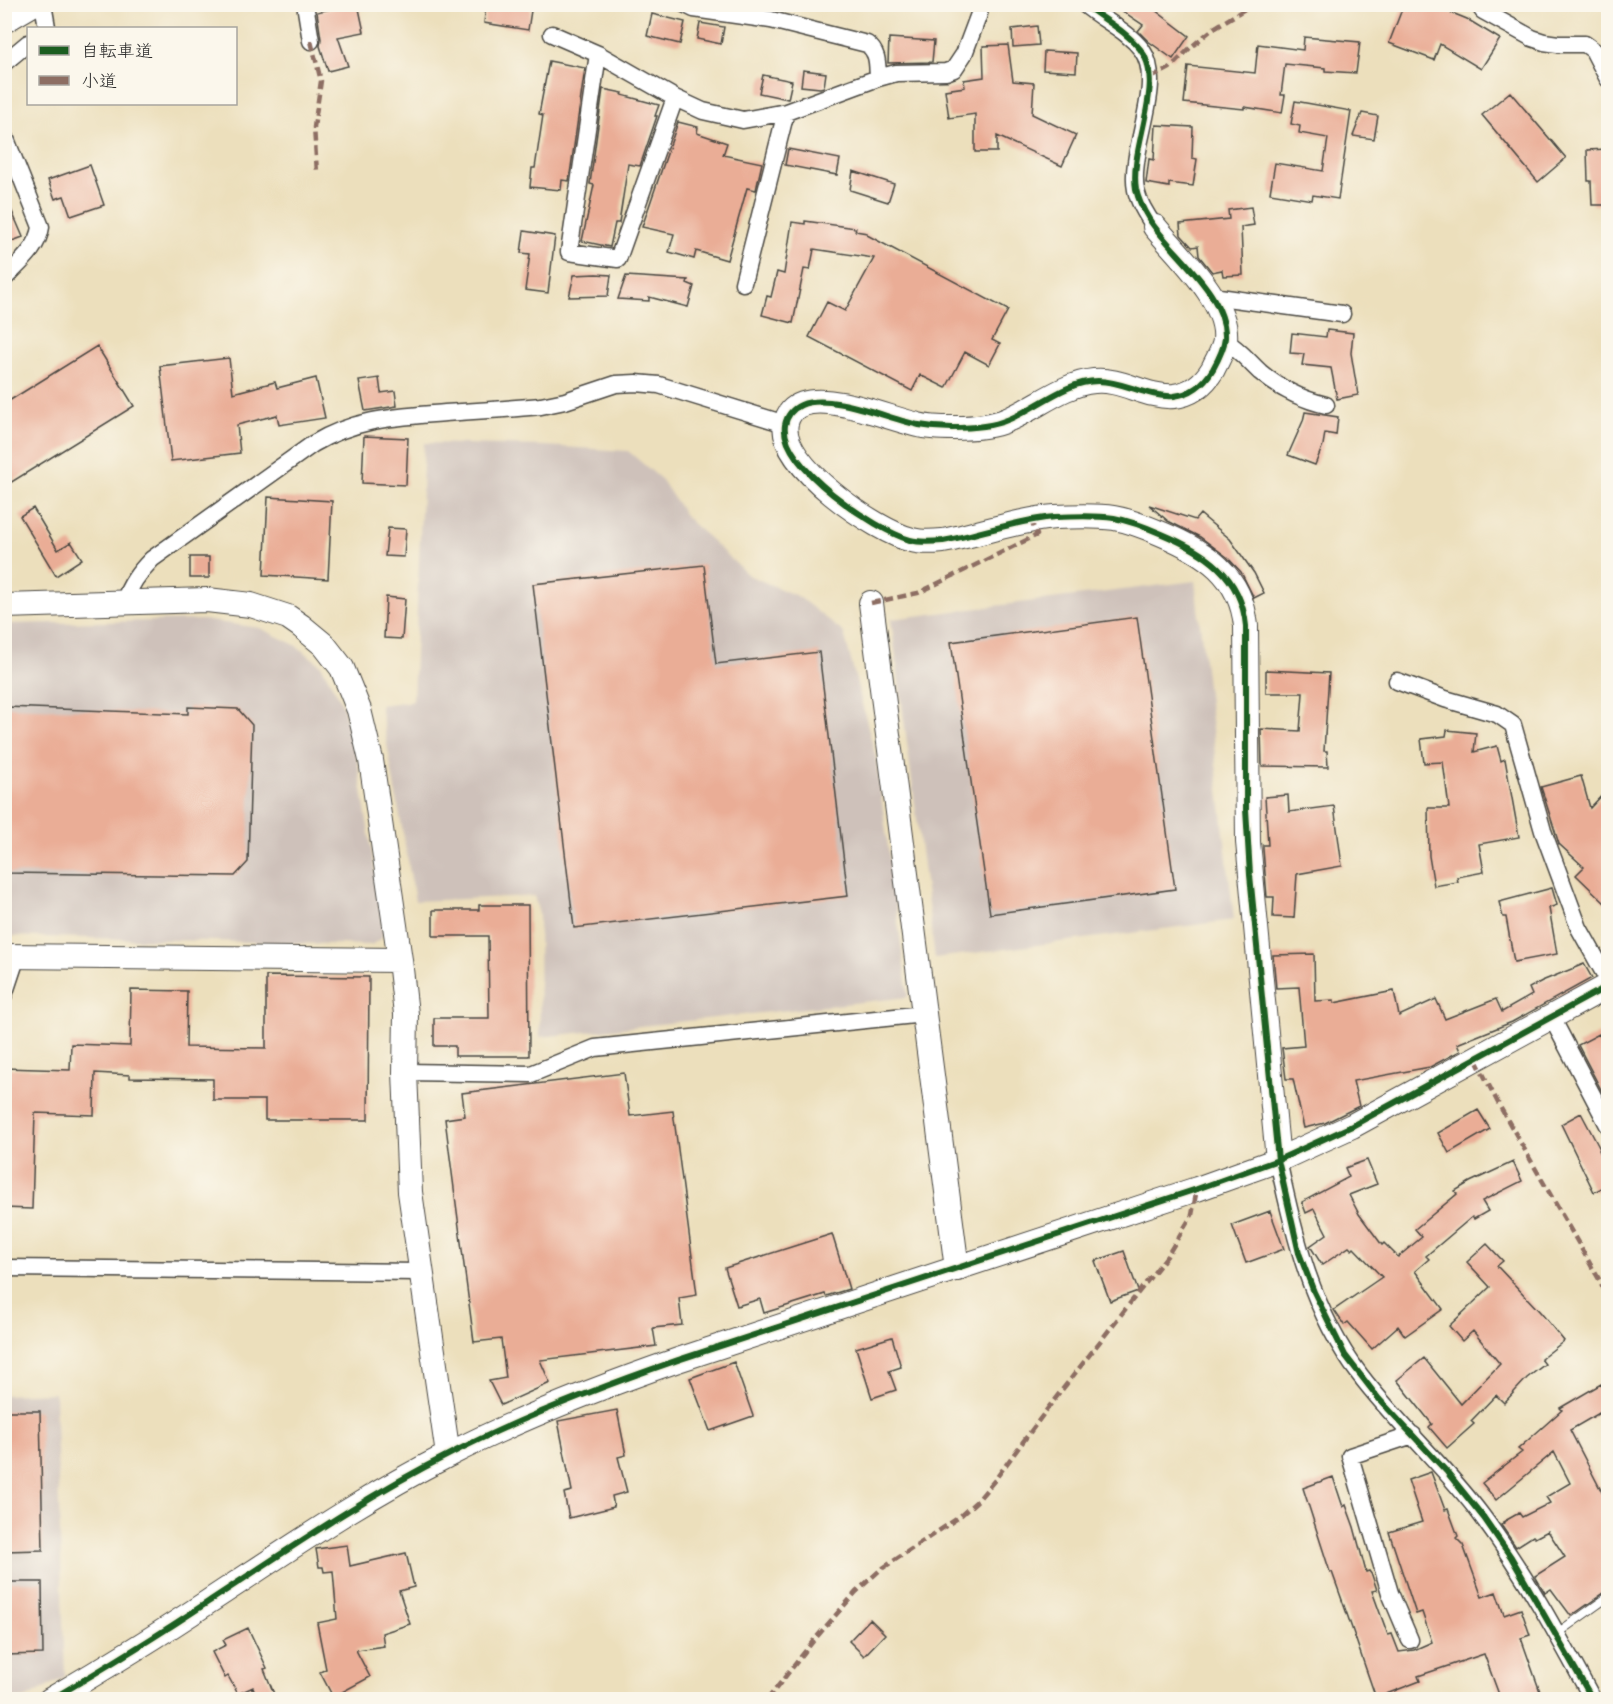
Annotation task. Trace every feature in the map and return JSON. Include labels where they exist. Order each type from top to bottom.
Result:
[{"type":"street","points":[[4,21],[33,4]]},
{"type":"street","points":[[42,4],[47,27]]},
{"type":"street","points":[[305,4],[311,41]]},
{"type":"street","points":[[684,4],[694,9],[771,20],[867,44],[877,56],[878,78]]},
{"type":"street","points":[[552,34],[598,54],[675,98],[703,111],[744,120],[786,112],[896,73],[946,72],[954,69],[964,54],[981,4]]},
{"type":"street","points":[[1084,4],[1129,37],[1142,50],[1149,64],[1151,78],[1136,166],[1136,190],[1144,211],[1155,227],[1212,296],[1220,309],[1225,341],[1210,373],[1199,387],[1174,396],[1159,395],[1109,382],[1095,381],[1079,384],[1006,421],[982,427],[921,426],[835,402],[817,400],[802,404],[791,411],[785,424],[787,443],[794,455],[827,490],[853,509],[911,540],[931,543],[1052,518],[1116,518],[1143,526],[1200,551],[1216,565],[1231,584],[1241,603],[1246,626],[1248,842],[1278,1160],[1299,1253],[1329,1323],[1357,1371],[1447,1472],[1484,1518],[1511,1557],[1593,1700]]},
{"type":"street","points":[[1478,4],[1483,10],[1532,38],[1558,44],[1585,44],[1593,50],[1608,79]]},
{"type":"street","points":[[4,63],[27,44]]},
{"type":"street","points":[[598,54],[569,252],[618,259],[675,98]]},
{"type":"street","points":[[743,283],[786,112]]},
{"type":"street","points":[[4,134],[41,227],[40,238],[4,279]]},
{"type":"street","points":[[1212,296],[1342,314]]},
{"type":"street","points":[[1225,341],[1236,347],[1280,389],[1326,405]]},
{"type":"street","points":[[124,602],[129,588],[152,559],[313,444],[334,431],[362,422],[390,417],[541,406],[566,401],[616,384],[636,383],[659,385],[785,424]]},
{"type":"street","points":[[4,606],[207,600],[251,605],[288,617],[314,635],[345,675],[357,703],[371,760],[400,960],[406,1014],[405,1072],[410,1191],[448,1455]]},
{"type":"street","points":[[871,603],[957,1269]]},
{"type":"street","points":[[1396,681],[1445,699],[1497,714],[1513,725],[1543,831],[1579,928],[1608,980]]},
{"type":"street","points":[[4,995],[11,956],[400,960]]},
{"type":"street","points":[[50,1700],[343,1515],[448,1455],[534,1415],[618,1381],[1278,1160],[1376,1114],[1608,986]]},
{"type":"street","points":[[405,1072],[531,1074],[595,1048],[924,1014]]},
{"type":"street","points":[[1552,1018],[1608,1125]]},
{"type":"street","points":[[4,1268],[421,1272]]},
{"type":"street","points":[[1410,1640],[1390,1593],[1350,1456],[1413,1435]]},
{"type":"lane","points":[[1556,1634],[1608,1597]]},
{"type":"shaded area","points":[[424,443],[628,451],[662,480],[686,517],[748,575],[799,597],[844,633],[876,758],[908,997],[540,1037],[539,914],[534,896],[415,901],[380,705],[413,701]]},
{"type":"shaded area","points":[[1195,581],[1234,920],[935,958],[891,619]]},
{"type":"shaded area","points":[[203,620],[260,628],[297,646],[321,665],[341,701],[357,758],[384,929],[382,938],[371,945],[5,936],[5,624]]},
{"type":"shaded area","points":[[55,1393],[65,1677],[25,1699],[5,1699],[4,1395]]},
{"type":"building","points":[[358,4],[364,32],[338,37],[348,66],[328,71],[320,46],[317,12]]},
{"type":"building","points":[[486,4],[532,4],[528,30],[484,23]]},
{"type":"building","points":[[1112,4],[1147,4],[1189,36],[1173,59],[1138,31],[1143,25]]},
{"type":"building","points":[[1404,4],[1430,4],[1467,19],[1500,39],[1481,69],[1440,44],[1434,60],[1389,43]]},
{"type":"building","points":[[652,14],[685,22],[680,44],[647,36]]},
{"type":"building","points":[[700,23],[724,27],[721,44],[697,39]]},
{"type":"building","points":[[1037,26],[1039,45],[1013,47],[1012,29]]},
{"type":"building","points":[[1304,37],[1360,42],[1356,73],[1325,71],[1325,68],[1285,64],[1281,95],[1285,95],[1282,113],[1244,107],[1244,109],[1184,103],[1188,66],[1255,73],[1258,44],[1303,50]]},
{"type":"building","points":[[889,38],[934,41],[932,62],[888,63]]},
{"type":"building","points":[[1008,45],[1013,81],[1034,83],[1032,114],[1076,135],[1062,166],[997,136],[997,152],[975,152],[975,114],[949,118],[945,90],[965,87],[964,80],[984,77],[983,46]]},
{"type":"building","points":[[1044,51],[1077,53],[1076,72],[1043,70]]},
{"type":"building","points":[[549,61],[585,68],[569,181],[562,180],[561,190],[530,187],[543,115],[539,114]]},
{"type":"building","points":[[803,70],[826,73],[824,87],[801,86]]},
{"type":"building","points":[[763,75],[792,81],[788,99],[759,93]]},
{"type":"building","points":[[603,89],[659,105],[640,166],[628,164],[619,223],[615,223],[610,247],[582,241],[594,185],[590,184]]},
{"type":"building","points":[[1510,92],[1566,158],[1538,182],[1482,115]]},
{"type":"building","points":[[1295,101],[1351,111],[1338,199],[1313,195],[1312,200],[1270,193],[1275,163],[1323,171],[1328,138],[1299,133],[1300,126],[1291,124]]},
{"type":"building","points":[[1362,113],[1378,116],[1374,139],[1353,136]]},
{"type":"building","points":[[678,122],[698,127],[697,133],[727,143],[723,155],[762,163],[756,190],[747,188],[727,260],[696,251],[694,259],[669,252],[674,234],[642,227]]},
{"type":"building","points":[[1156,125],[1193,127],[1192,158],[1197,159],[1193,186],[1169,183],[1169,187],[1146,183],[1149,159],[1154,160]]},
{"type":"building","points":[[788,149],[840,159],[837,175],[785,165]]},
{"type":"building","points":[[1608,149],[1608,205],[1592,205],[1591,181],[1588,181],[1587,150]]},
{"type":"building","points":[[90,165],[104,205],[71,216],[64,196],[55,199],[48,180]]},
{"type":"building","points":[[853,171],[894,184],[888,202],[850,190]]},
{"type":"building","points":[[4,193],[23,237],[4,244]]},
{"type":"building","points":[[1251,207],[1254,225],[1241,227],[1243,275],[1223,276],[1222,270],[1212,272],[1199,256],[1198,246],[1192,247],[1181,235],[1180,224],[1229,219],[1228,210]]},
{"type":"building","points":[[805,221],[856,228],[855,231],[867,233],[1008,310],[992,340],[1000,344],[989,365],[965,352],[946,388],[920,375],[912,391],[809,337],[827,302],[845,311],[874,258],[814,249],[810,270],[804,269],[793,323],[762,315],[767,296],[771,297],[777,272],[784,274],[792,222],[805,224]]},
{"type":"building","points":[[524,231],[555,236],[548,293],[525,290],[530,254],[521,253]]},
{"type":"building","points":[[574,275],[611,275],[608,296],[569,297]]},
{"type":"building","points":[[626,276],[688,280],[687,283],[694,286],[688,307],[649,297],[649,301],[618,299]]},
{"type":"building","points":[[1327,330],[1353,333],[1351,353],[1358,395],[1337,399],[1331,368],[1302,365],[1304,354],[1290,353],[1292,333],[1326,337]]},
{"type":"building","points":[[97,346],[134,406],[10,483],[4,474],[4,404]]},
{"type":"building","points":[[229,358],[233,393],[275,382],[277,388],[316,378],[325,418],[279,425],[277,415],[237,425],[240,453],[171,461],[160,366]]},
{"type":"building","points":[[379,378],[381,393],[395,391],[397,406],[365,411],[359,381]]},
{"type":"building","points":[[1305,412],[1338,417],[1336,435],[1325,433],[1315,465],[1288,455]]},
{"type":"building","points":[[364,436],[408,438],[406,485],[362,483]]},
{"type":"building","points":[[268,497],[332,501],[328,579],[264,575]]},
{"type":"building","points":[[1149,505],[1195,520],[1200,514],[1230,539],[1254,573],[1264,593],[1254,598],[1241,572],[1227,557],[1200,537],[1168,521]]},
{"type":"building","points":[[33,508],[58,550],[71,542],[82,559],[56,576],[20,516]]},
{"type":"building","points":[[388,528],[406,529],[404,557],[385,556]]},
{"type":"building","points":[[190,557],[209,557],[209,578],[190,578]]},
{"type":"building","points":[[704,565],[716,664],[819,652],[848,896],[574,928],[533,584]]},
{"type":"building","points":[[386,597],[405,599],[402,639],[384,638]]},
{"type":"building","points":[[1137,617],[1175,889],[990,914],[951,642]]},
{"type":"building","points":[[1266,670],[1329,673],[1324,751],[1327,751],[1328,767],[1262,766],[1261,729],[1300,731],[1303,693],[1266,693]]},
{"type":"building","points":[[6,707],[188,714],[188,707],[238,709],[252,725],[248,862],[235,876],[6,873]]},
{"type":"building","points":[[1447,730],[1476,733],[1474,752],[1497,746],[1501,761],[1505,759],[1519,837],[1479,844],[1484,872],[1457,877],[1458,882],[1434,886],[1429,856],[1428,808],[1449,808],[1443,762],[1424,763],[1421,739],[1446,736]]},
{"type":"building","points":[[1581,776],[1590,808],[1608,789],[1608,906],[1576,875],[1584,867],[1559,844],[1541,787]]},
{"type":"building","points":[[1288,795],[1289,812],[1334,806],[1342,866],[1297,874],[1294,918],[1273,917],[1274,897],[1267,897],[1263,849],[1263,845],[1268,845],[1265,797]]},
{"type":"building","points":[[1552,888],[1557,905],[1549,908],[1557,954],[1514,962],[1506,917],[1503,917],[1499,902]]},
{"type":"building","points":[[479,905],[528,905],[529,1056],[455,1056],[455,1046],[434,1046],[434,1018],[489,1018],[488,936],[433,936],[433,910],[479,910]]},
{"type":"building","points":[[1314,954],[1315,1001],[1334,1000],[1334,1003],[1394,991],[1399,1016],[1436,999],[1445,1019],[1496,999],[1502,1012],[1532,995],[1529,988],[1584,964],[1592,978],[1512,1022],[1457,1044],[1460,1051],[1430,1067],[1353,1081],[1359,1106],[1325,1123],[1304,1128],[1293,1079],[1286,1079],[1282,1048],[1304,1046],[1299,987],[1276,988],[1273,955]]},
{"type":"building","points":[[266,976],[369,977],[368,1120],[265,1120],[265,1100],[213,1100],[213,1079],[130,1078],[130,1075],[95,1073],[94,1115],[35,1113],[32,1209],[4,1208],[4,1068],[70,1070],[71,1044],[130,1046],[131,990],[187,991],[186,1047],[266,1048]]},
{"type":"building","points":[[1599,1034],[1601,1038],[1608,1034],[1608,1103],[1578,1045]]},
{"type":"building","points":[[624,1073],[630,1116],[673,1111],[697,1295],[679,1298],[682,1325],[653,1328],[656,1346],[540,1360],[550,1383],[501,1405],[489,1381],[506,1378],[501,1339],[474,1342],[445,1119],[465,1116],[462,1093]]},
{"type":"building","points":[[1478,1110],[1490,1129],[1449,1153],[1438,1133]]},
{"type":"building","points":[[1581,1113],[1608,1169],[1608,1185],[1594,1192],[1561,1124]]},
{"type":"building","points":[[1367,1160],[1377,1184],[1349,1195],[1359,1214],[1382,1245],[1384,1243],[1398,1257],[1422,1237],[1415,1229],[1457,1194],[1455,1191],[1513,1162],[1522,1181],[1482,1201],[1488,1211],[1474,1219],[1472,1217],[1426,1256],[1429,1259],[1415,1271],[1443,1309],[1405,1336],[1398,1326],[1372,1349],[1348,1322],[1344,1325],[1334,1310],[1382,1277],[1354,1248],[1352,1250],[1349,1247],[1322,1265],[1310,1246],[1327,1234],[1314,1209],[1306,1213],[1302,1202],[1349,1177],[1345,1168]]},
{"type":"building","points":[[1270,1211],[1284,1249],[1246,1263],[1232,1225]]},
{"type":"building","points":[[832,1234],[849,1289],[764,1313],[760,1299],[737,1306],[725,1268]]},
{"type":"building","points":[[1487,1244],[1503,1261],[1497,1266],[1564,1341],[1541,1359],[1545,1364],[1527,1378],[1504,1403],[1496,1395],[1471,1421],[1474,1424],[1447,1448],[1429,1427],[1432,1424],[1397,1380],[1424,1358],[1461,1404],[1500,1364],[1473,1331],[1462,1341],[1449,1326],[1490,1287],[1467,1262]]},
{"type":"building","points":[[1124,1251],[1138,1291],[1110,1301],[1095,1261]]},
{"type":"building","points":[[892,1337],[901,1367],[889,1371],[896,1390],[872,1398],[856,1348]]},
{"type":"building","points":[[734,1362],[753,1416],[710,1431],[690,1378]]},
{"type":"building","points":[[1601,1384],[1608,1396],[1608,1408],[1570,1430],[1608,1504],[1608,1590],[1571,1616],[1551,1589],[1545,1593],[1535,1576],[1565,1557],[1548,1531],[1535,1538],[1533,1536],[1516,1547],[1501,1525],[1519,1513],[1522,1517],[1550,1503],[1546,1497],[1570,1483],[1554,1452],[1496,1500],[1482,1483],[1522,1452],[1518,1449],[1562,1410],[1560,1408]]},
{"type":"building","points":[[617,1410],[626,1455],[618,1457],[627,1492],[612,1496],[614,1507],[569,1518],[564,1493],[572,1491],[558,1421]]},
{"type":"building","points":[[4,1411],[40,1411],[43,1550],[4,1551]]},
{"type":"building","points":[[1431,1472],[1445,1510],[1448,1509],[1458,1536],[1456,1538],[1463,1545],[1482,1597],[1496,1592],[1504,1615],[1521,1609],[1530,1635],[1521,1638],[1543,1700],[1501,1700],[1484,1654],[1418,1676],[1420,1681],[1376,1698],[1332,1572],[1330,1572],[1303,1488],[1333,1477],[1343,1507],[1346,1505],[1354,1527],[1366,1572],[1369,1571],[1372,1575],[1377,1590],[1372,1591],[1388,1635],[1392,1634],[1399,1652],[1414,1650],[1432,1642],[1422,1612],[1416,1614],[1389,1532],[1422,1522],[1408,1480]]},
{"type":"building","points":[[347,1545],[350,1566],[406,1553],[414,1587],[399,1591],[410,1624],[382,1633],[384,1646],[356,1650],[370,1677],[333,1697],[320,1672],[326,1669],[317,1623],[337,1619],[333,1571],[324,1572],[323,1567],[319,1567],[316,1549]]},
{"type":"building","points":[[4,1582],[42,1582],[43,1654],[4,1655]]},
{"type":"building","points":[[870,1619],[885,1634],[864,1656],[849,1641]]},
{"type":"building","points":[[248,1628],[267,1668],[264,1669],[274,1694],[263,1700],[258,1700],[253,1687],[238,1694],[228,1676],[225,1678],[212,1652],[226,1645],[223,1640]]},
{"type":"marked path","points":[[1151,78],[1170,68],[1214,28],[1253,4]]},
{"type":"marked path","points":[[311,41],[321,81],[314,127],[317,173]]},
{"type":"marked path","points":[[871,603],[918,593],[1037,535],[1031,521]]},
{"type":"marked path","points":[[1476,1060],[1499,1105],[1600,1281],[1608,1303]]},
{"type":"marked path","points":[[767,1700],[814,1640],[856,1592],[880,1570],[958,1518],[994,1481],[1167,1256],[1192,1215],[1197,1189]]},
{"type":"cycle path","points":[[1084,4],[1127,36],[1140,49],[1147,63],[1150,79],[1149,97],[1137,154],[1136,189],[1149,219],[1208,290],[1217,305],[1223,321],[1225,338],[1215,366],[1201,384],[1192,391],[1180,395],[1164,396],[1108,382],[1086,382],[1062,390],[1007,420],[973,427],[923,426],[843,404],[813,402],[801,405],[789,415],[785,425],[787,441],[797,459],[832,494],[875,524],[910,540],[943,541],[1013,524],[1055,517],[1107,517],[1138,524],[1178,541],[1206,558],[1229,579],[1243,608],[1246,626],[1246,809],[1250,875],[1278,1160],[1299,1253],[1314,1292],[1345,1355],[1379,1399],[1447,1472],[1484,1518],[1511,1557],[1593,1700]]},
{"type":"cycle path","points":[[50,1700],[150,1640],[356,1507],[417,1471],[504,1428],[590,1392],[678,1360],[1197,1189],[1278,1160],[1352,1126],[1608,986]]}]
